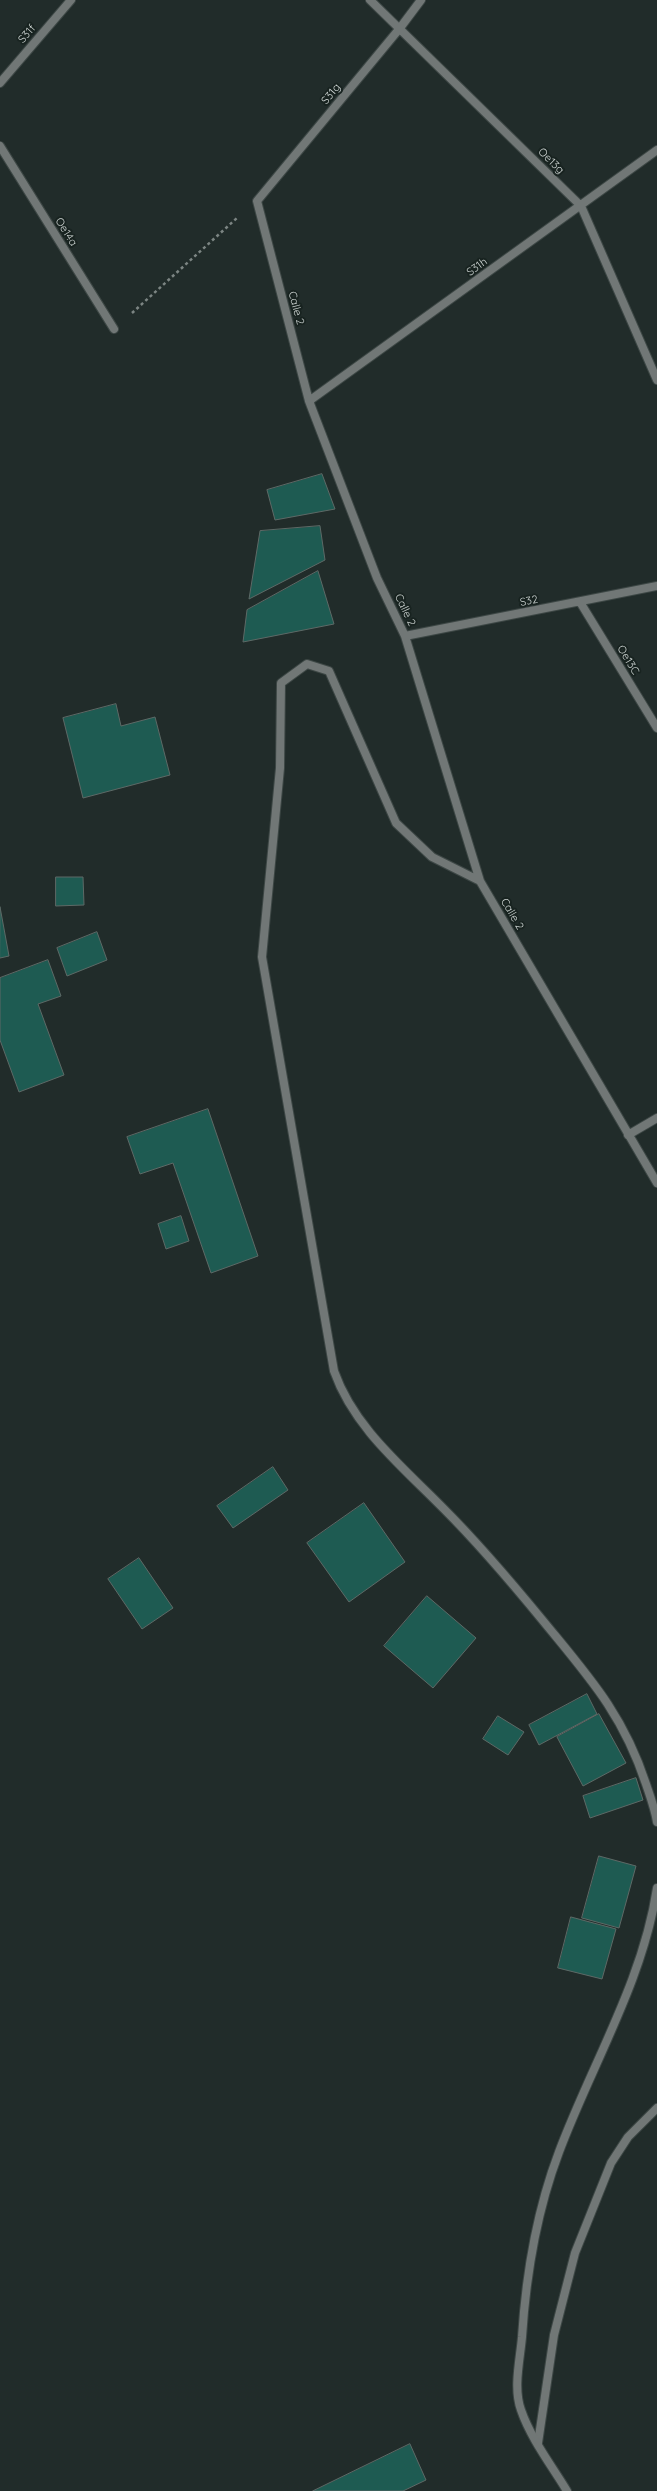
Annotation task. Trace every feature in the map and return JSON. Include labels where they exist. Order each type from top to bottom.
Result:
[{"type":"street","name":"S31f","points":[[0,83],[71,0]]},
{"type":"street","name":"Oe13g","points":[[370,0],[581,206],[657,380]]},
{"type":"street","name":"S31g","points":[[257,201],[400,28],[421,0]]},
{"type":"street","name":"Oe14a","points":[[0,146],[114,329]]},
{"type":"street","name":"S31h","points":[[309,401],[657,150]]},
{"type":"street","name":"Calle 2","points":[[257,201],[309,401],[377,578],[405,636],[480,881],[628,1136],[657,1183]]},
{"type":"street","name":"S32","points":[[405,636],[657,586]]},
{"type":"street","name":"Oe13C","points":[[580,602],[657,728]]},
{"type":"street","points":[[480,881],[432,857],[396,823],[329,671],[307,664],[282,683],[280,768],[262,957],[334,1371],[342,1393],[372,1436],[452,1517],[525,1599],[603,1694],[620,1720],[637,1757],[657,1822]]},
{"type":"street","points":[[628,1136],[657,1118]]},
{"type":"street","points":[[567,2491],[538,2443],[521,2411],[517,2394],[524,2300],[536,2233],[558,2153],[639,1963],[653,1914],[657,1888]]},
{"type":"street","points":[[538,2443],[554,2335],[575,2253],[611,2163],[628,2138],[657,2108]]},
{"type":"path","points":[[114,329],[257,201]]},
{"type":"building","points":[[322,474],[335,509],[275,520],[267,490]]},
{"type":"building","points":[[320,526],[325,560],[249,599],[260,531]]},
{"type":"building","points":[[318,571],[334,624],[243,642],[247,610]]},
{"type":"building","points":[[116,704],[121,726],[155,717],[170,775],[83,798],[63,718]]},
{"type":"building","points":[[56,877],[83,877],[84,905],[56,906]]},
{"type":"building","points":[[0,907],[9,956],[0,958]]},
{"type":"building","points":[[97,932],[107,960],[67,976],[57,948]]},
{"type":"building","points":[[48,960],[61,996],[38,1004],[64,1075],[19,1092],[0,1040],[0,978]]},
{"type":"building","points":[[208,1109],[258,1256],[211,1273],[173,1163],[140,1174],[127,1137]]},
{"type":"building","points":[[181,1216],[189,1241],[166,1249],[158,1224]]},
{"type":"building","points":[[273,1467],[288,1490],[233,1528],[217,1506]]},
{"type":"building","points":[[364,1503],[405,1562],[349,1602],[307,1543]]},
{"type":"building","points":[[139,1558],[173,1608],[142,1629],[108,1579]]},
{"type":"building","points":[[427,1596],[476,1638],[433,1688],[384,1646]]},
{"type":"building","points":[[587,1694],[597,1714],[539,1745],[529,1725]]},
{"type":"building","points":[[599,1714],[626,1763],[583,1786],[557,1737]]},
{"type":"building","points":[[498,1716],[524,1732],[508,1755],[483,1739]]},
{"type":"building","points":[[636,1778],[643,1800],[590,1818],[583,1796]]},
{"type":"building","points":[[599,1856],[636,1866],[619,1928],[582,1918]]},
{"type":"building","points":[[571,1917],[616,1929],[602,1979],[558,1968]]},
{"type":"building","points":[[410,2444],[426,2480],[403,2491],[313,2491]]}]
